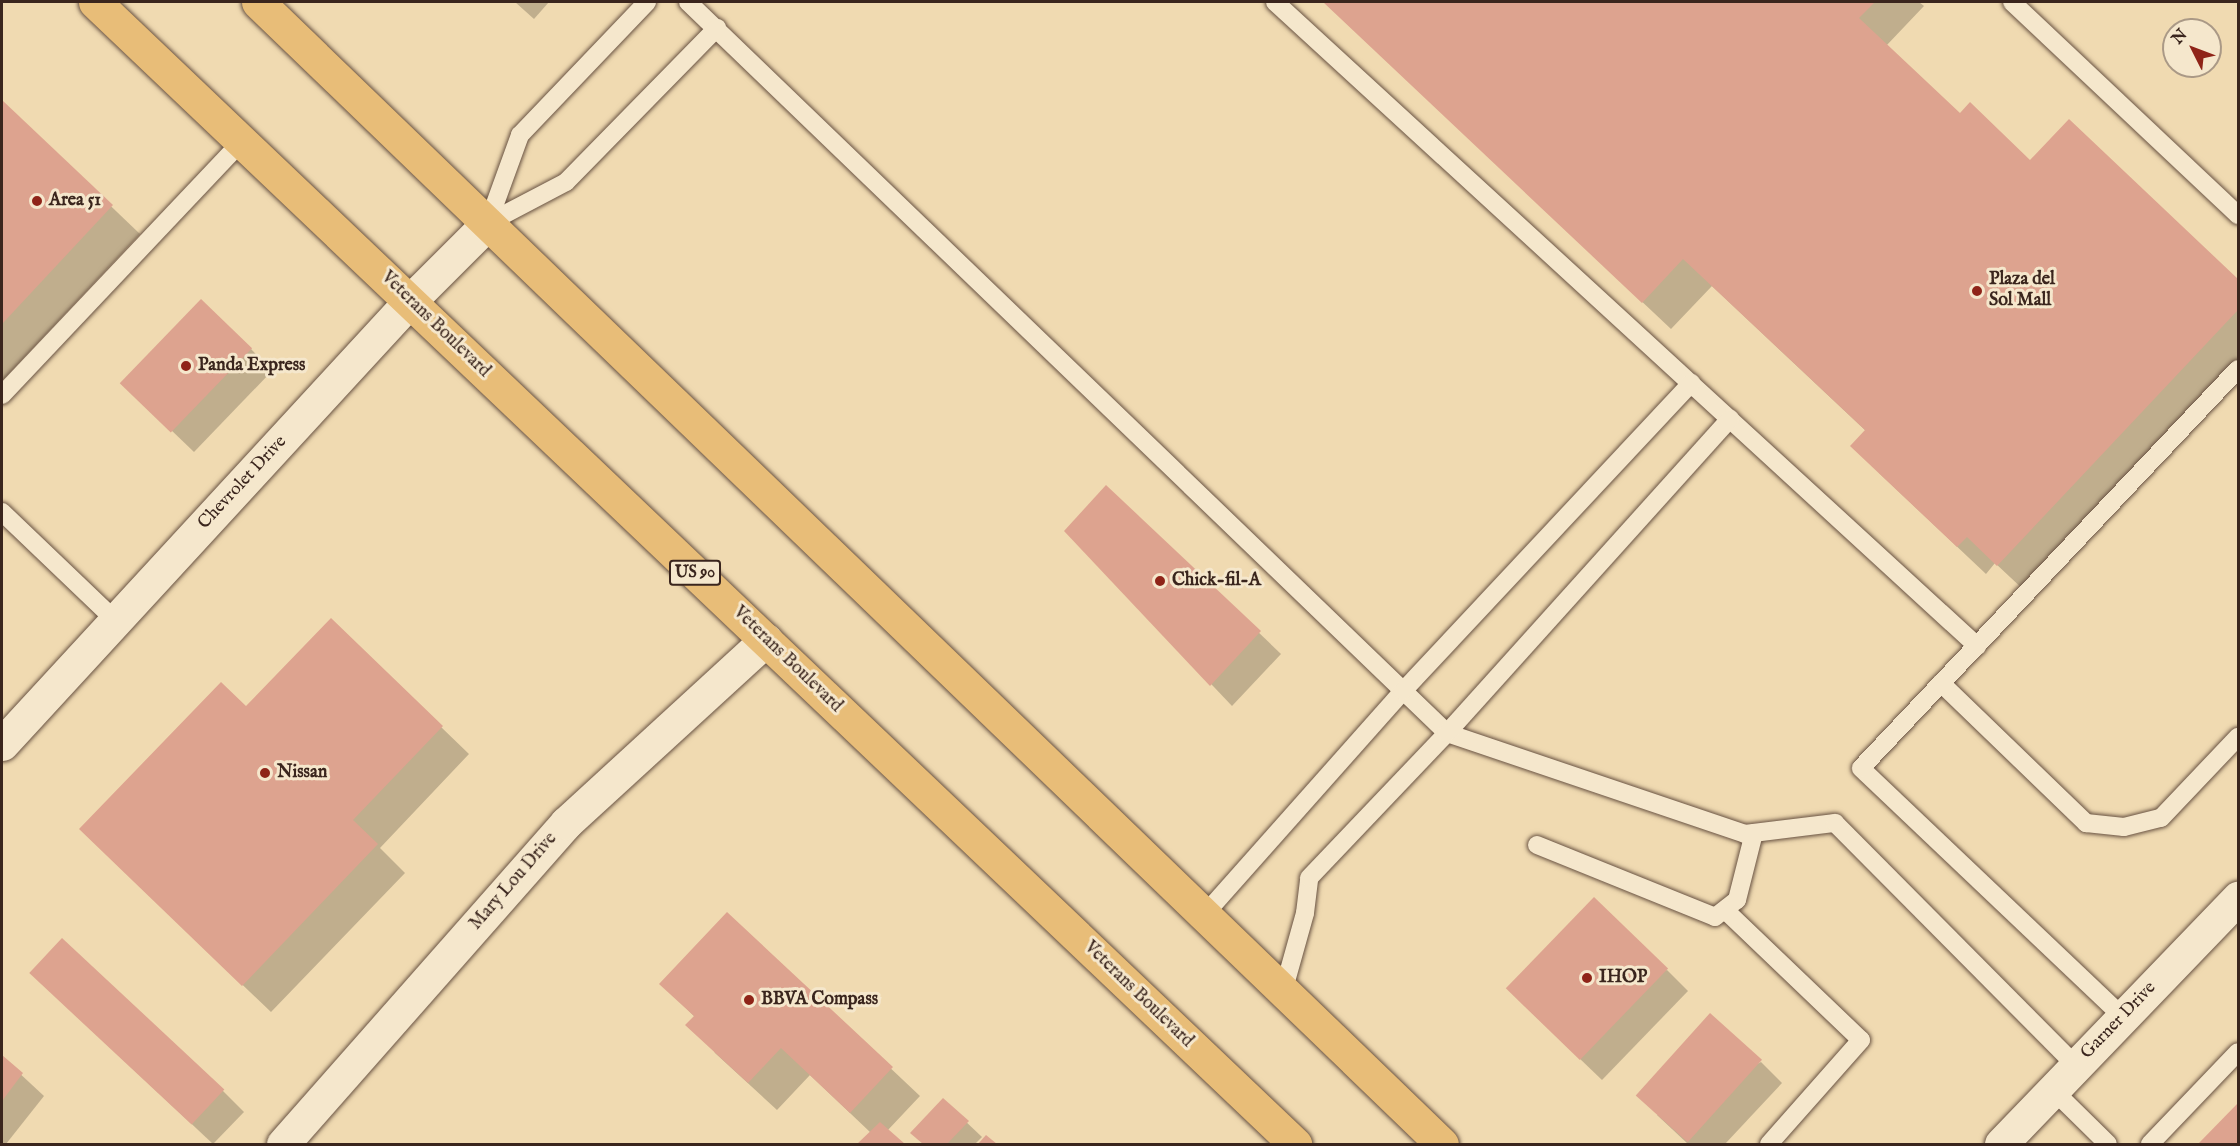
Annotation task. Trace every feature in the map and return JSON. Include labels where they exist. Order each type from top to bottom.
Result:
[{"type":"main road","name":"Veterans Boulevard","points":[[95,2],[1295,1144]]},
{"type":"main road","points":[[258,2],[1442,1144]]},
{"type":"street","name":"Chevrolet Drive","points":[[2,744],[410,301],[488,223]]},
{"type":"street","name":"Mary Lou Drive","points":[[289,1143],[566,823],[766,640]]},
{"type":"street","name":"Garner Drive","points":[[2001,1144],[2238,898]]},
{"type":"lane","points":[[488,223],[520,135],[646,2]]},
{"type":"lane","points":[[688,2],[1447,733],[1745,834],[1835,823],[2076,1066]]},
{"type":"lane","points":[[1275,2],[1977,646]]},
{"type":"lane","points":[[2012,2],[2238,215]]},
{"type":"lane","points":[[488,223],[566,182],[717,28]]},
{"type":"lane","points":[[2,395],[242,141]]},
{"type":"lane","points":[[2123,1017],[1861,768],[2238,369]]},
{"type":"lane","points":[[1204,915],[1403,691],[1691,383]]},
{"type":"lane","points":[[1283,992],[1305,913],[1309,878],[1447,733],[1730,419]]},
{"type":"lane","points":[[2,512],[116,621]]},
{"type":"lane","points":[[1941,684],[2086,823],[2124,827],[2161,818],[2238,737]]},
{"type":"lane","points":[[1537,845],[1687,908],[1715,917],[1737,900],[1754,833]]},
{"type":"lane","points":[[1725,909],[1861,1040],[1769,1144]]},
{"type":"lane","points":[[2150,1144],[2238,1052]]},
{"type":"lane","points":[[2053,1090],[2108,1144]]},
{"type":"building","name":"Plaza del Sol Mall","points":[[1323,2],[1875,2],[1859,18],[1960,113],[1970,102],[2030,160],[2069,119],[2238,279],[2238,310],[1997,566],[1967,537],[1957,547],[1850,446],[1865,430],[1683,259],[1642,303]]},
{"type":"building","points":[[2,100],[113,205],[2,324]]},
{"type":"building","name":"Panda Express","points":[[201,299],[252,348],[171,432],[120,383]]},
{"type":"building","name":"Chick-fil-A","points":[[1106,485],[1261,631],[1210,686],[1064,531]]},
{"type":"building","name":"Nissan","points":[[331,618],[443,726],[353,820],[378,844],[242,986],[79,829],[221,682],[246,706]]},
{"type":"building","name":"IHOP","points":[[1594,897],[1668,969],[1580,1060],[1506,988]]},
{"type":"building","name":"BBVA Compass","points":[[727,912],[893,1067],[850,1113],[781,1048],[748,1083],[685,1025],[694,1016],[659,984]]},
{"type":"building","points":[[62,938],[224,1089],[192,1125],[29,973]]},
{"type":"building","points":[[1710,1013],[1762,1060],[1688,1142],[1636,1095]]},
{"type":"building","points":[[2,1055],[23,1073],[2,1101]]},
{"type":"building","points":[[943,1098],[969,1121],[947,1144],[923,1144],[910,1133]]},
{"type":"building","points":[[2238,1103],[2238,1144],[2198,1144]]},
{"type":"building","points":[[880,1122],[905,1144],[857,1144]]},
{"type":"building","points":[[986,1135],[997,1144],[978,1144]]},
{"type":"place","name":"Area 51","points":[[37,201]]},
{"type":"place","name":"Plaza del Sol Mall","points":[[1977,291]]},
{"type":"place","name":"Panda Express","points":[[186,366]]},
{"type":"place","name":"Chick-fil-A","points":[[1160,581]]},
{"type":"place","name":"Nissan","points":[[265,773]]},
{"type":"place","name":"IHOP","points":[[1587,978]]},
{"type":"place","name":"BBVA Compass","points":[[749,1000]]}]
